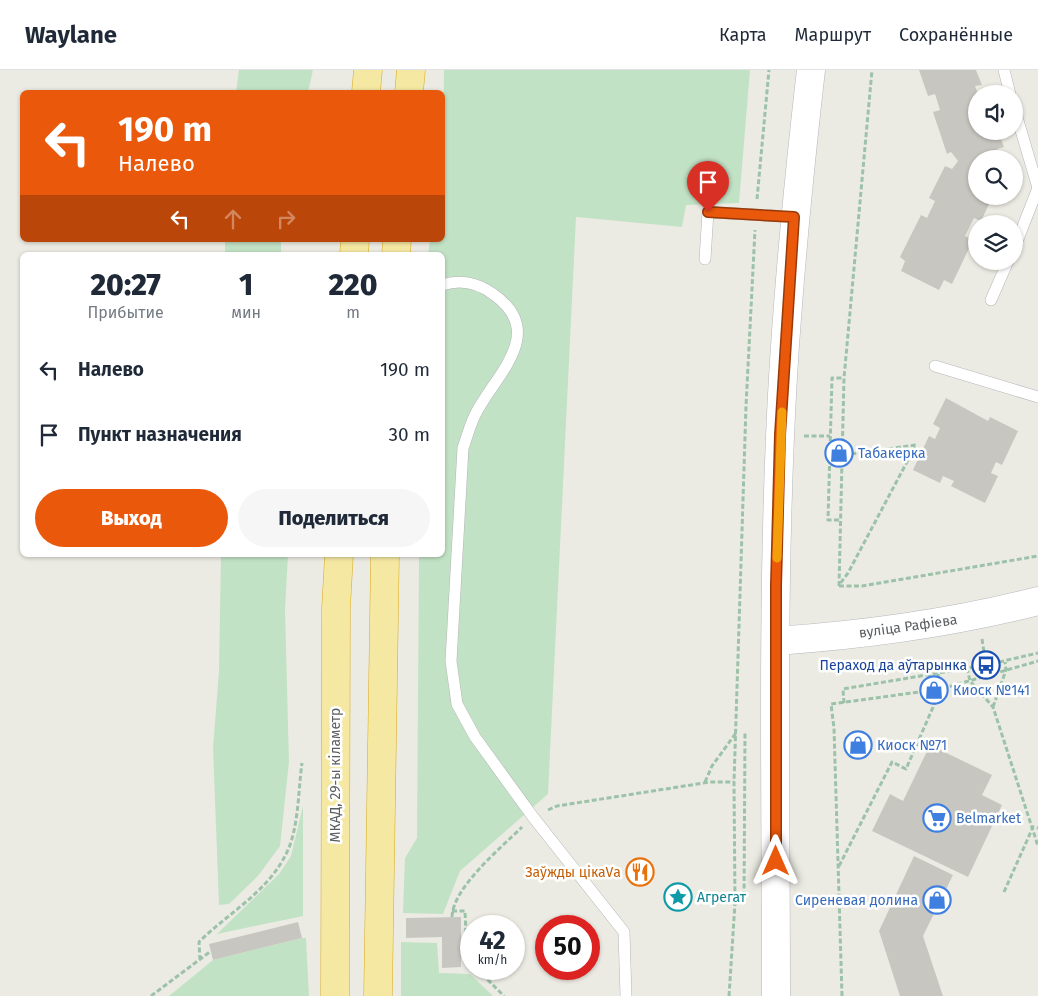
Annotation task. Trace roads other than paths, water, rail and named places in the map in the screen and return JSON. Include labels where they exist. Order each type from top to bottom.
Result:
[{"type":"highway","points":[[366,90],[368,70]]},
{"type":"highway","points":[[409,90],[411,70]]},
{"type":"highway","name":"МКАД, 29-ы кіламетр","points":[[334,994],[336,618],[339,557]]},
{"type":"highway","points":[[378,996],[384,557]]},
{"type":"main road","points":[[776,996],[776,641],[780,435],[794,217],[811,70]]},
{"type":"main road","name":"вуліца Рафіева","points":[[776,641],[840,636],[979,616],[1038,601]]},
{"type":"lane","points":[[1004,70],[1008,85]]},
{"type":"lane","points":[[1023,137],[1038,188],[1033,220],[1023,235]]},
{"type":"lane","points":[[705,259],[708,212],[794,217]]},
{"type":"lane","points":[[991,300],[1004,270]]},
{"type":"lane","points":[[445,284],[461,281],[484,288],[507,304],[516,326],[515,347],[508,366],[475,414],[463,448],[451,661],[457,704],[475,737],[533,817],[624,932],[626,996]]},
{"type":"lane","points":[[935,366],[1038,397]]},
{"type":"place","name":"Табакерка","points":[[839,453]]},
{"type":"place","name":"Пераход да аўтарынка","points":[[986,665]]},
{"type":"place","name":"Киоск №141","points":[[934,690]]},
{"type":"place","name":"Киоск №71","points":[[858,745]]},
{"type":"place","name":"Belmarket","points":[[937,818]]},
{"type":"place","name":"Заўжды цікаVа","points":[[640,872]]},
{"type":"place","name":"Агрегат","points":[[678,897]]},
{"type":"place","name":"Сиреневая долина","points":[[937,900]]}]
